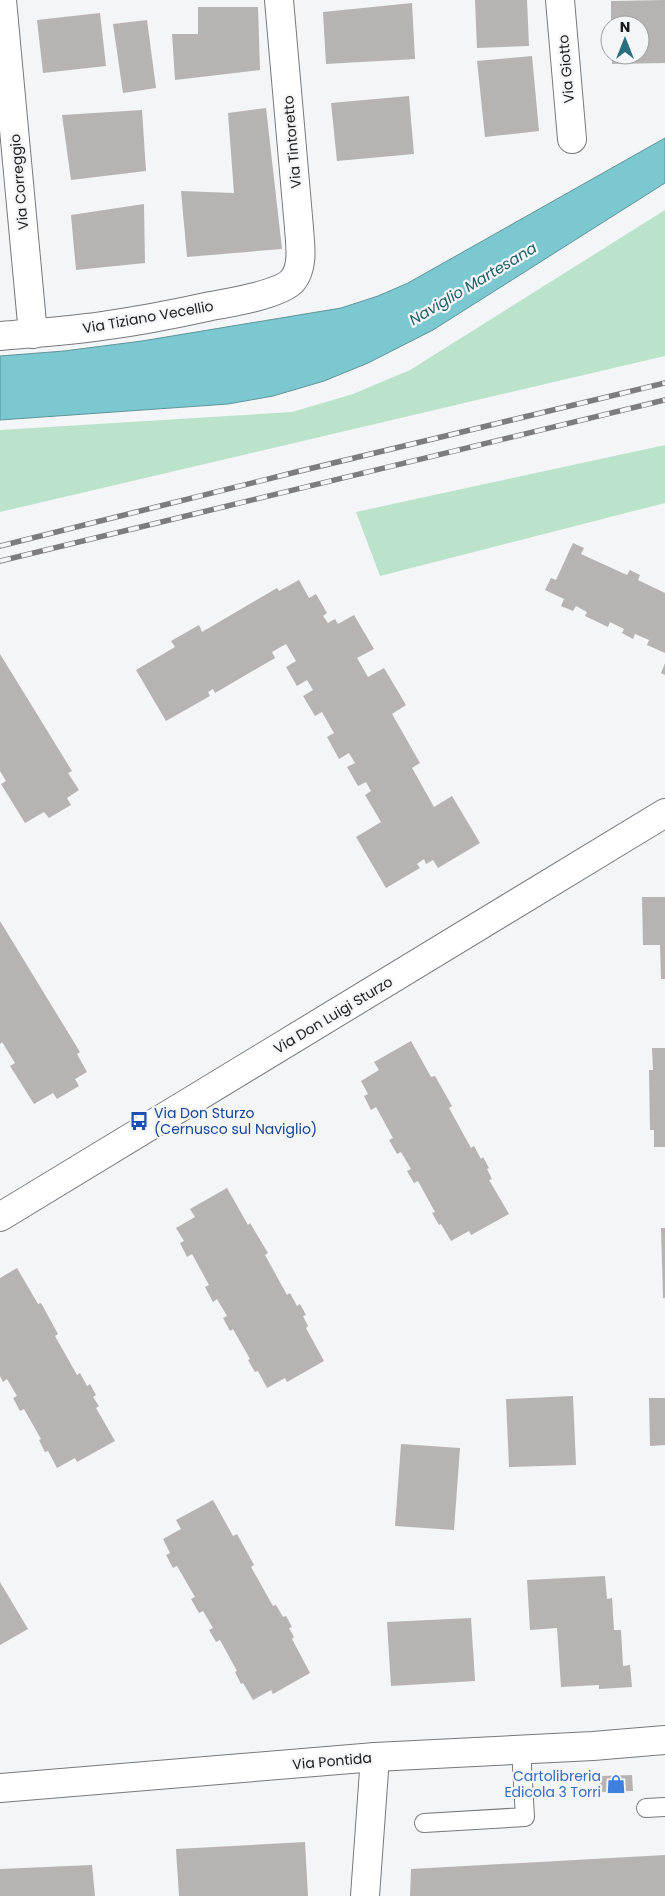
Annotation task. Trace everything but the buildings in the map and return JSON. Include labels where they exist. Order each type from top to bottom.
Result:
[{"type":"street","name":"Via Correggio","points":[[2,0],[33,334]]},
{"type":"street","name":"Via Tintoretto","points":[[279,0],[299,228],[300,260],[298,272],[292,282]]},
{"type":"street","name":"Via Giotto","points":[[560,0],[572,139]]},
{"type":"street","name":"Via Tiziano Vecellio","points":[[0,336],[119,324],[249,299],[277,290],[292,282]]},
{"type":"street","name":"Via Don Luigi Sturzo","points":[[0,1217],[665,813]]},
{"type":"street","name":"Via Pontida","points":[[0,1788],[376,1757],[665,1740]]},
{"type":"street","points":[[365,1896],[376,1757]]},
{"type":"lane","points":[[424,1823],[525,1817],[521,1749]]},
{"type":"lane","points":[[646,1808],[665,1807]]},
{"type":"green space","points":[[665,210],[665,356],[0,512],[0,430],[292,412],[353,394],[410,370]]},
{"type":"green space","points":[[665,445],[665,503],[380,576],[356,512]]},
{"type":"water","name":"Naviglio Martesana","points":[[665,138],[665,183],[433,330],[368,363],[324,381],[273,396],[228,404],[0,420],[0,356],[64,351],[142,341],[341,308],[378,296],[408,283]]},
{"type":"railway","points":[[0,546],[665,383]]},
{"type":"railway","points":[[0,561],[665,400]]},
{"type":"place","name":"Via Don Sturzo (Cernusco sul Naviglio)","points":[[139,1121]]},
{"type":"place","name":"Cartolibreria Edicola 3 Torri","points":[[616,1784]]}]
